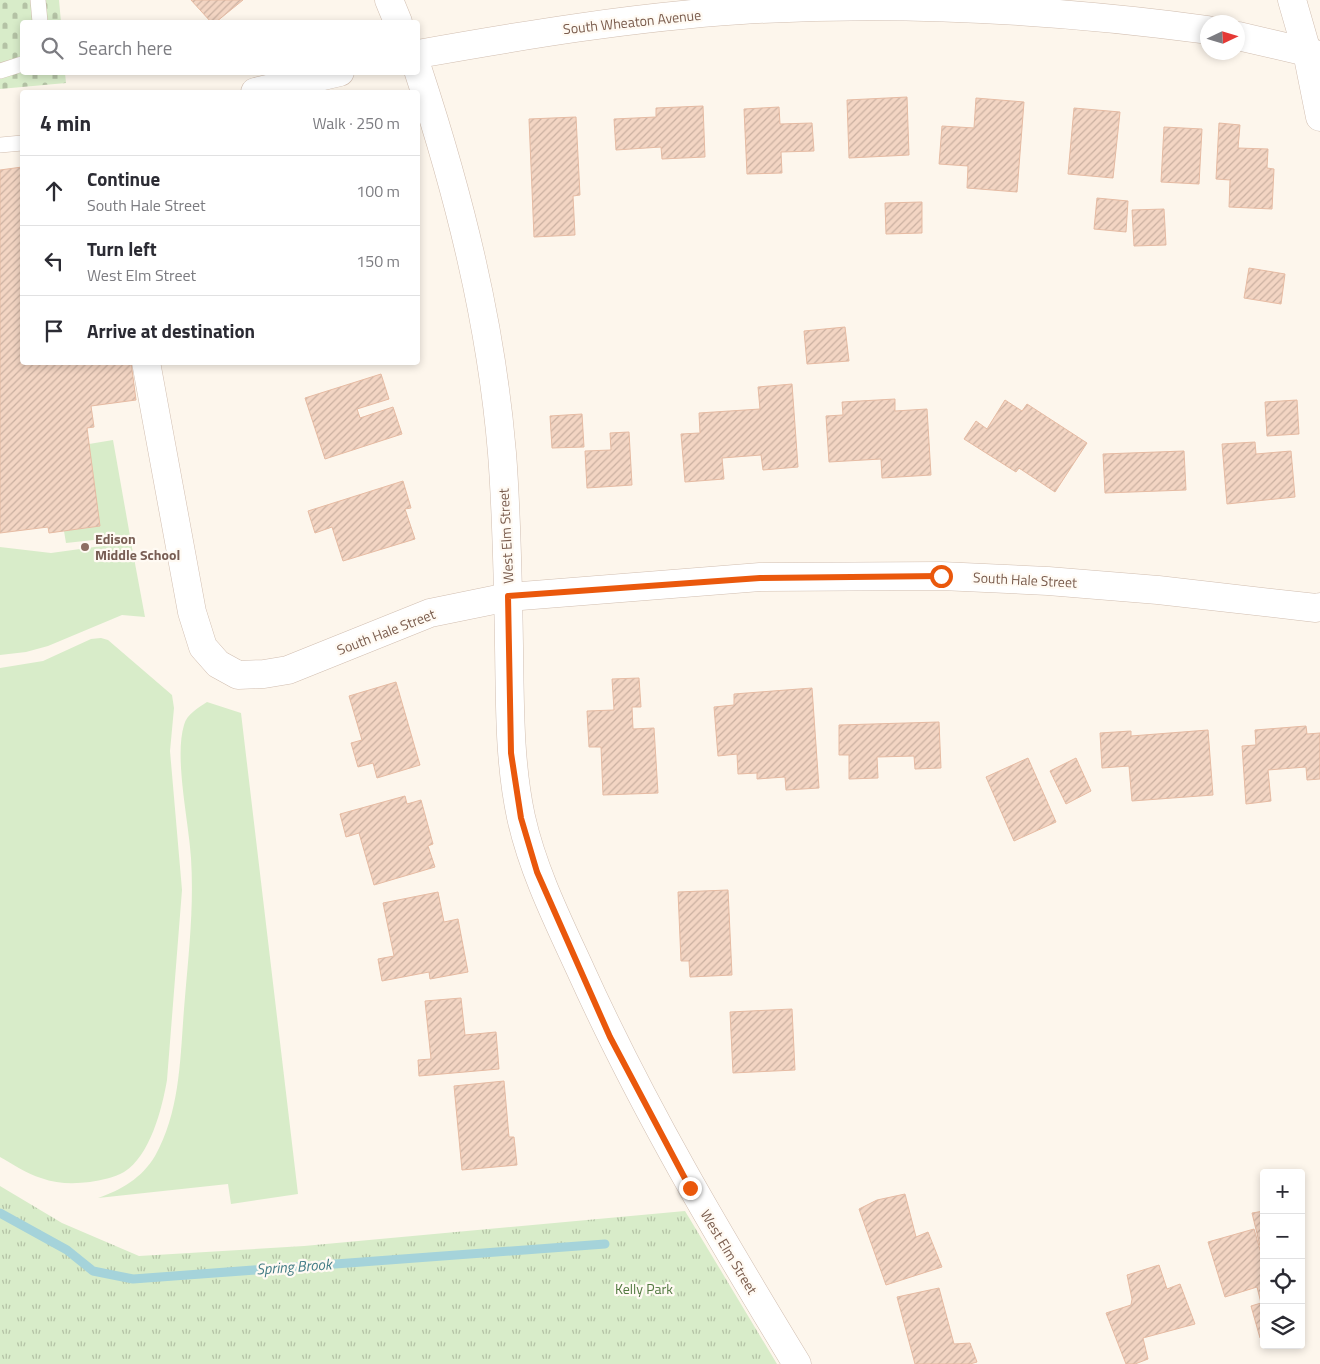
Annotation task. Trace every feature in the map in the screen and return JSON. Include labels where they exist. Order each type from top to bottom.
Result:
[{"type":"street","points":[[389,0],[397,20]]},
{"type":"street","points":[[1292,0],[1314,54],[1320,117]]},
{"type":"street","name":"South Wheaton Avenue","points":[[420,54],[541,32],[631,20],[740,10],[835,6],[938,6],[1047,12],[1200,29]]},
{"type":"street","points":[[1245,38],[1314,54]]},
{"type":"street","points":[[264,90],[327,75]]},
{"type":"street","name":"West Elm Street","points":[[420,75],[458,200],[486,324],[502,453],[508,596],[511,753],[521,818],[537,872],[610,1037],[690,1188],[796,1364]]},
{"type":"street","name":"South Hale Street","points":[[147,365],[192,612],[203,646],[218,664],[238,675],[264,674],[288,670],[430,614],[508,596],[760,578],[941,576],[1048,581],[1158,590],[1320,607]]},
{"type":"lane","points":[[38,0],[40,20]]},
{"type":"lane","points":[[0,71],[20,65]]},
{"type":"lane","points":[[0,145],[20,143]]},
{"type":"green space","points":[[0,0],[59,0],[61,20],[20,20],[20,75],[65,75],[66,83],[0,89]]},
{"type":"green space","points":[[113,440],[130,536],[66,543],[64,531],[100,526],[89,444]]},
{"type":"green space","points":[[131,542],[145,617],[122,615],[48,646],[26,652],[0,655],[0,547],[51,553]]},
{"type":"green space","points":[[101,638],[108,640],[172,695],[174,708],[170,751],[182,890],[167,1080],[158,1118],[148,1144],[133,1165],[124,1172],[112,1177],[84,1183],[66,1183],[36,1176],[0,1157],[0,668],[43,661],[91,639]]},
{"type":"green space","points":[[207,702],[241,713],[298,1194],[231,1204],[228,1184],[98,1198],[130,1182],[150,1164],[164,1138],[175,1099],[180,1058],[192,893],[190,843],[181,772],[181,739],[184,725],[188,718]]},
{"type":"green space","name":"Kelly Park","points":[[0,1186],[62,1223],[139,1256],[304,1246],[685,1211],[777,1364],[0,1364]]},
{"type":"building","points":[[191,0],[243,0],[218,20],[209,20]]},
{"type":"building","points":[[907,97],[909,155],[849,158],[847,100]]},
{"type":"building","points":[[976,98],[1024,102],[1017,192],[967,188],[968,166],[939,164],[942,126],[974,128]]},
{"type":"building","points":[[703,106],[705,157],[662,159],[661,147],[616,150],[614,119],[656,117],[656,108]]},
{"type":"building","points":[[779,107],[780,124],[812,123],[814,151],[781,152],[782,173],[747,174],[744,109]]},
{"type":"building","points":[[1074,108],[1120,112],[1113,178],[1068,174]]},
{"type":"building","points":[[576,117],[580,195],[573,196],[575,235],[534,237],[529,119]]},
{"type":"building","points":[[1219,123],[1240,125],[1238,148],[1268,149],[1267,168],[1274,169],[1272,209],[1229,207],[1230,180],[1216,179]]},
{"type":"building","points":[[1164,127],[1202,129],[1199,184],[1161,182]]},
{"type":"building","name":"Edison Middle School","points":[[20,167],[20,365],[131,365],[136,400],[91,406],[94,427],[87,428],[100,526],[49,533],[48,527],[0,533],[0,170]]},
{"type":"building","points":[[1097,198],[1128,201],[1126,232],[1094,229]]},
{"type":"building","points":[[922,202],[922,233],[886,234],[885,203]]},
{"type":"building","points":[[1164,209],[1166,245],[1134,246],[1132,210]]},
{"type":"building","points":[[1249,268],[1285,274],[1281,304],[1244,298]]},
{"type":"building","points":[[845,327],[849,361],[807,364],[804,331]]},
{"type":"building","points":[[381,374],[389,399],[357,409],[360,418],[393,407],[402,434],[325,459],[305,398]]},
{"type":"building","points":[[792,384],[798,467],[763,470],[761,455],[722,458],[724,479],[685,482],[681,434],[700,433],[699,413],[760,409],[758,387]]},
{"type":"building","points":[[895,399],[895,411],[927,409],[931,475],[882,478],[881,459],[829,462],[826,416],[843,415],[842,402]]},
{"type":"building","points":[[1005,400],[1022,411],[1027,404],[1087,443],[1055,492],[1019,468],[1016,472],[964,439],[976,421],[987,429]]},
{"type":"building","points":[[1297,400],[1299,434],[1267,436],[1265,402]]},
{"type":"building","points":[[582,414],[584,447],[552,448],[550,416]]},
{"type":"building","points":[[629,432],[632,485],[587,488],[585,451],[611,450],[610,433]]},
{"type":"building","points":[[1255,442],[1256,454],[1291,451],[1295,497],[1227,504],[1222,444]]},
{"type":"building","points":[[1184,451],[1186,490],[1105,493],[1103,454]]},
{"type":"building","points":[[403,481],[411,508],[405,509],[415,539],[343,561],[332,527],[315,533],[308,511]]},
{"type":"building","points":[[639,678],[641,707],[632,707],[633,729],[654,728],[658,793],[603,795],[601,747],[589,747],[587,711],[614,710],[612,679]]},
{"type":"building","points":[[396,682],[420,765],[377,778],[373,763],[358,767],[351,743],[362,740],[349,696]]},
{"type":"building","points":[[812,688],[819,788],[786,790],[785,777],[757,779],[757,773],[738,774],[737,754],[718,756],[714,707],[734,705],[734,694]]},
{"type":"building","points":[[939,722],[941,768],[915,769],[914,756],[877,757],[878,778],[849,779],[849,755],[839,755],[839,725]]},
{"type":"building","points":[[1306,726],[1307,734],[1320,733],[1320,779],[1307,780],[1306,767],[1268,770],[1271,801],[1246,804],[1242,746],[1256,745],[1255,730]]},
{"type":"building","points":[[1208,730],[1213,795],[1132,801],[1129,766],[1102,768],[1100,733],[1131,731],[1131,736]]},
{"type":"building","points":[[1028,758],[1056,822],[1014,841],[986,777]]},
{"type":"building","points":[[1076,758],[1091,791],[1066,804],[1050,771]]},
{"type":"building","points":[[405,796],[407,804],[421,800],[433,844],[428,846],[435,867],[374,885],[359,833],[346,837],[340,814]]},
{"type":"building","points":[[728,890],[732,975],[690,977],[689,961],[681,961],[678,892]]},
{"type":"building","points":[[438,892],[444,922],[458,919],[468,972],[430,979],[429,972],[382,981],[378,959],[394,956],[383,903]]},
{"type":"building","points":[[461,998],[465,1035],[496,1032],[499,1069],[419,1076],[418,1060],[431,1059],[425,1001]]},
{"type":"building","points":[[792,1009],[795,1070],[733,1073],[730,1012]]},
{"type":"building","points":[[504,1081],[509,1137],[514,1137],[517,1165],[462,1170],[454,1086]]},
{"type":"building","points":[[905,1194],[916,1237],[928,1232],[942,1267],[886,1285],[859,1209],[877,1200]]},
{"type":"building","points":[[1260,1212],[1260,1246],[1252,1213]]},
{"type":"building","points":[[1254,1229],[1260,1250],[1260,1299],[1257,1287],[1225,1297],[1208,1242]]},
{"type":"building","points":[[1159,1265],[1167,1289],[1180,1284],[1195,1324],[1143,1338],[1148,1359],[1135,1364],[1126,1364],[1106,1313],[1131,1305],[1132,1299],[1127,1275]]},
{"type":"building","points":[[939,1288],[954,1344],[970,1343],[977,1362],[970,1364],[915,1364],[897,1297]]},
{"type":"building","points":[[1260,1303],[1260,1338],[1251,1306]]},
{"type":"waterway","name":"Spring Brook","points":[[0,1213],[67,1250],[93,1271],[133,1279],[605,1244]]},
{"type":"place","name":"Edison Middle School","points":[[85,547]]},
{"type":"route","points":[[690,1188],[610,1037],[537,872],[521,818],[511,753],[508,596],[760,578],[862,575],[941,576]]}]
